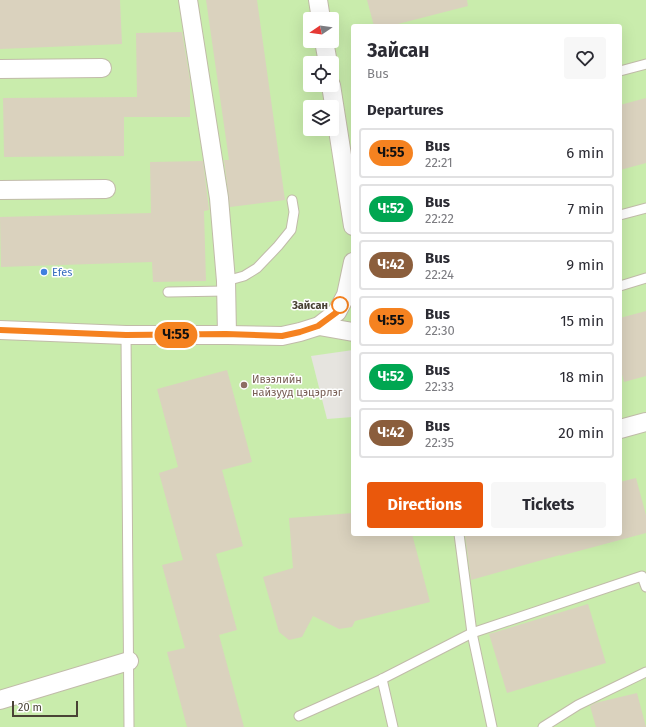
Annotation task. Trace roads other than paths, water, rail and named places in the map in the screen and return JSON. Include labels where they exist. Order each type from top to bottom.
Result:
[{"type":"street","points":[[188,0],[219,198],[226,286],[226,334]]},
{"type":"street","points":[[318,0],[320,12]]},
{"type":"street","points":[[0,70],[102,68]]},
{"type":"street","points":[[333,92],[348,164],[351,201]]},
{"type":"street","points":[[0,190],[106,189]]},
{"type":"street","points":[[0,330],[126,335],[226,334],[282,336],[318,326],[337,312],[346,295],[351,271]]},
{"type":"street","points":[[318,326],[351,332]]},
{"type":"street","points":[[622,428],[646,422]]},
{"type":"street","points":[[0,700],[129,661]]},
{"type":"lane","points":[[622,70],[646,64]]},
{"type":"lane","points":[[168,292],[226,286],[257,268],[291,230],[294,212],[292,200]]},
{"type":"lane","points":[[622,214],[646,208]]},
{"type":"lane","points":[[622,285],[646,278]]},
{"type":"lane","points":[[126,335],[129,727]]},
{"type":"lane","points":[[459,536],[472,633],[492,727]]},
{"type":"lane","points":[[299,716],[382,679],[472,633],[642,576],[646,587]]},
{"type":"lane","points":[[543,727],[578,705],[646,672]]},
{"type":"lane","points":[[382,679],[394,727]]},
{"type":"place","name":"Efes","points":[[44,272]]},
{"type":"place","name":"Зайсан","points":[[340,305]]},
{"type":"place","name":"Ивээлийн найзууд цэцэрлэг","points":[[244,385]]}]
